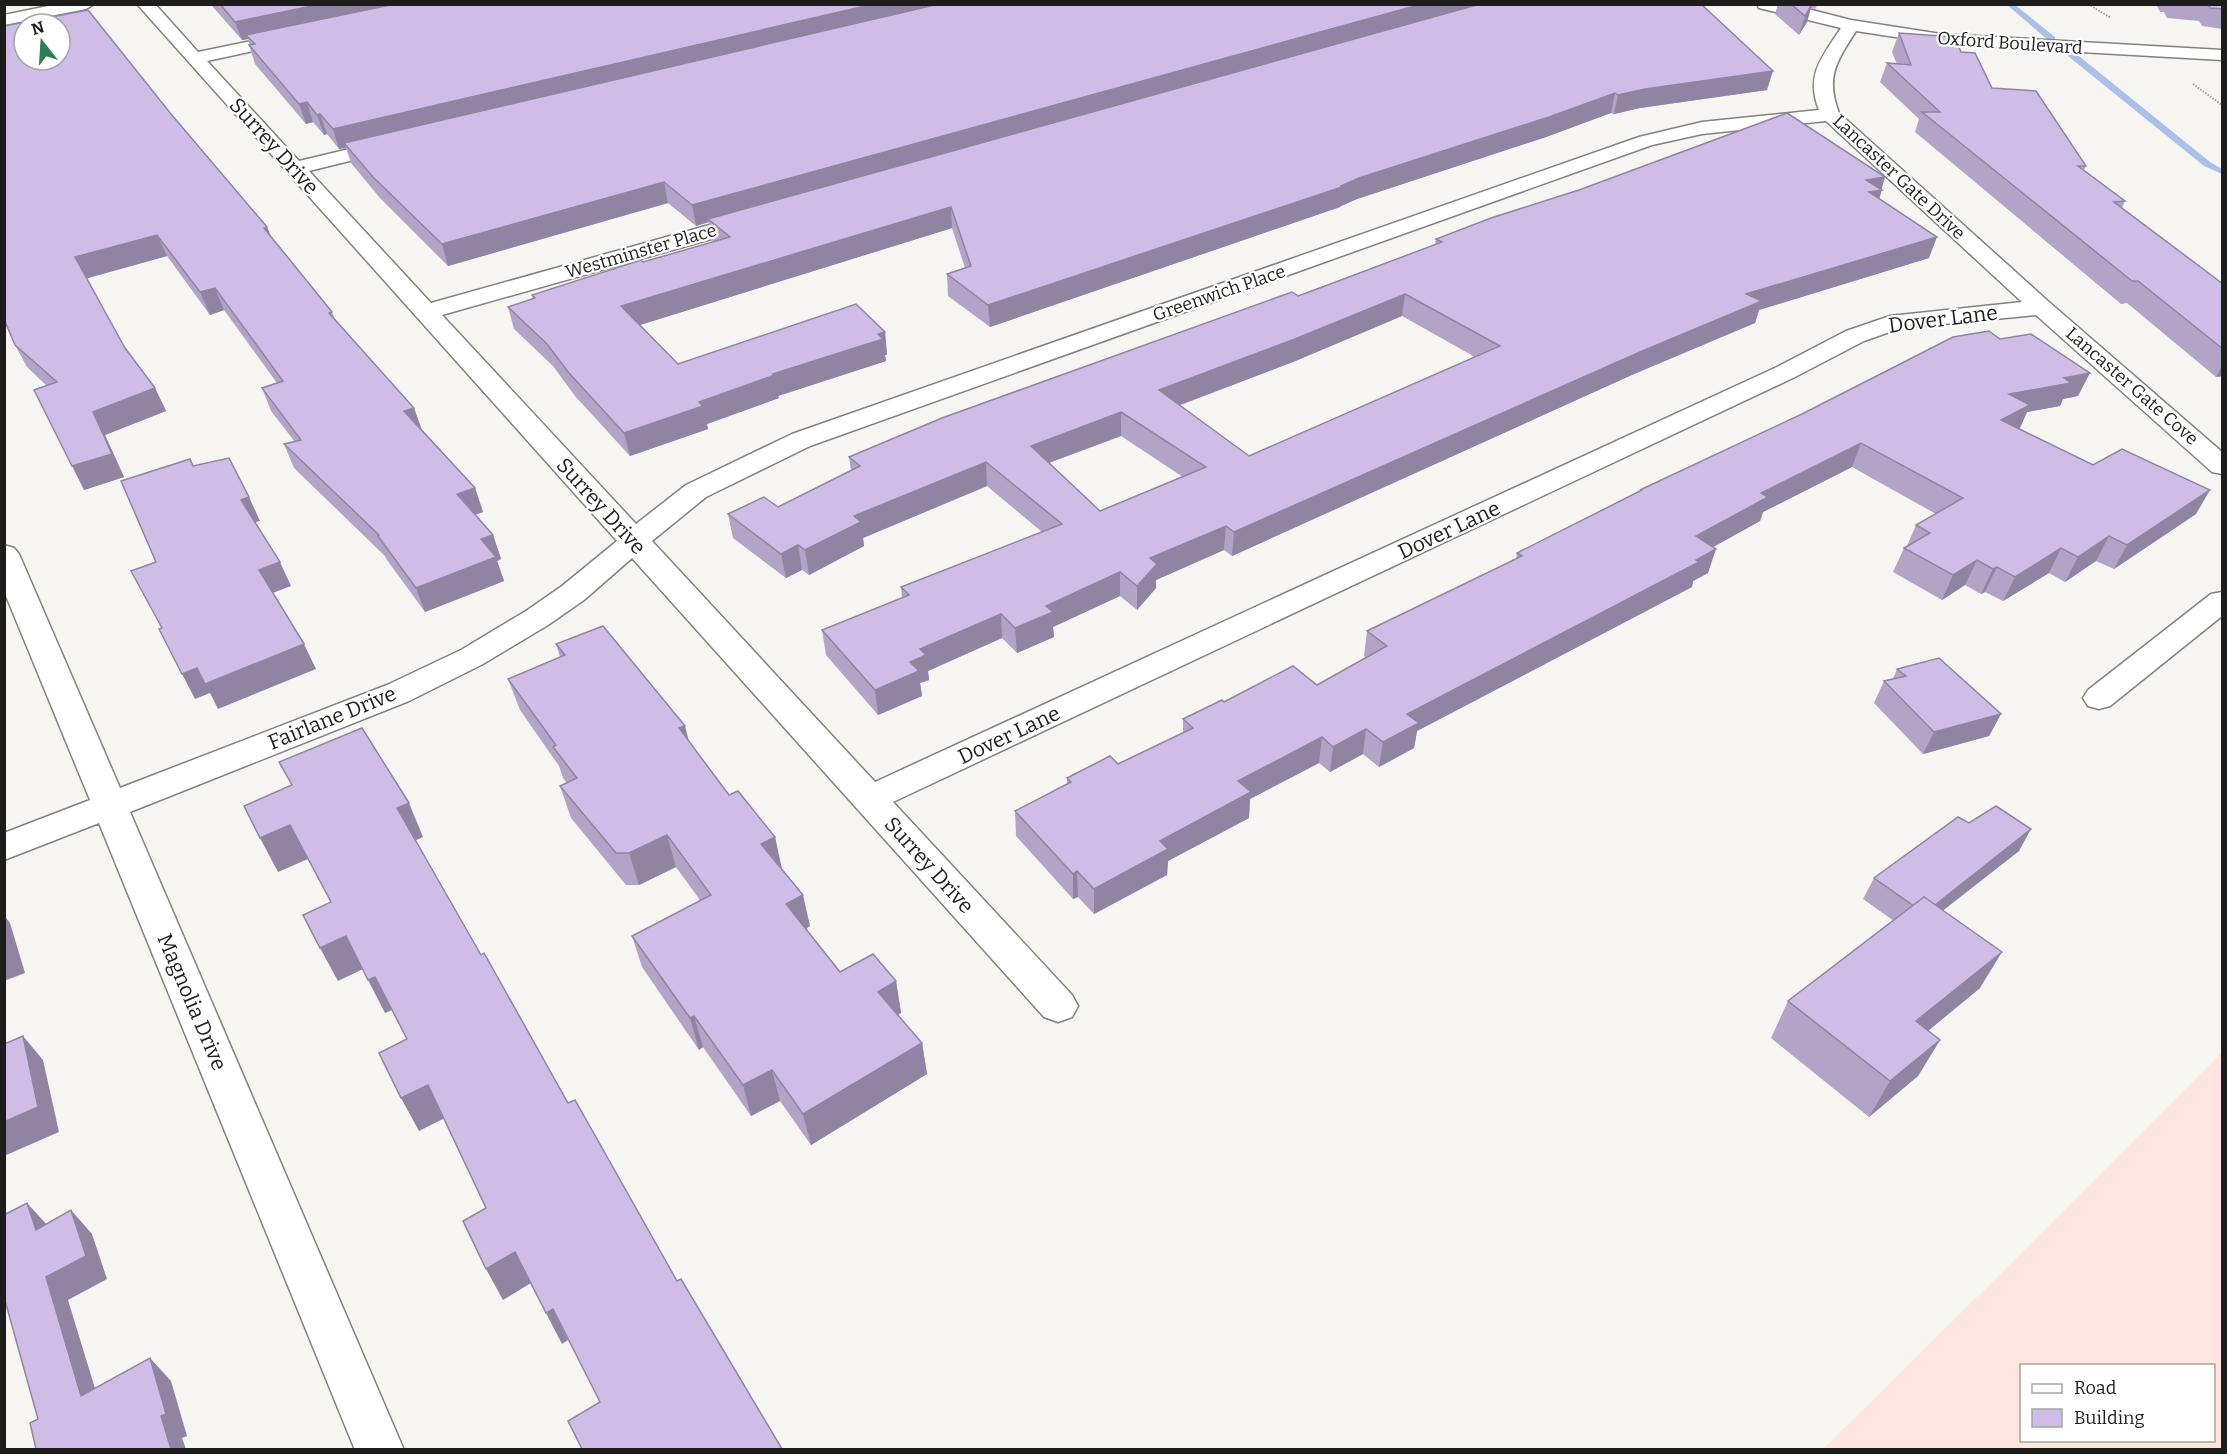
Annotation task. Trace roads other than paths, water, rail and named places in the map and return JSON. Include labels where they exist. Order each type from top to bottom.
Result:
[{"type":"street","points":[[4,20],[86,4]]},
{"type":"street","name":"Surrey Drive","points":[[145,4],[1058,1006]]},
{"type":"street","name":"Oxford Boulevard","points":[[1765,4],[1851,25],[1987,43],[2223,55]]},
{"type":"street","name":"Lancaster Gate Drive","points":[[1851,25],[1826,67],[1821,80],[1821,96],[1830,115],[2041,307]]},
{"type":"street","points":[[193,58],[306,34]]},
{"type":"street","name":"Greenwich Place","points":[[633,541],[674,507],[722,477],[812,436],[1646,141],[1702,128],[1830,115]]},
{"type":"street","points":[[294,168],[410,141]]},
{"type":"street","name":"Westminster Place","points":[[425,312],[769,215]]},
{"type":"street","name":"Lancaster Gate Cove","points":[[2041,307],[2223,466]]},
{"type":"street","name":"Dover Lane","points":[[869,799],[1776,377],[1855,336],[1898,321],[2041,307]]},
{"type":"street","name":"Fairlane Drive","points":[[4,847],[398,693],[472,657],[537,618],[573,593],[633,541]]},
{"type":"street","name":"Magnolia Drive","points":[[4,554],[380,1449]]},
{"type":"street","points":[[2099,698],[2223,602]]},
{"type":"waterway","points":[[2009,4],[2052,39]]},
{"type":"waterway","points":[[2071,54],[2207,164],[2222,172]]}]
